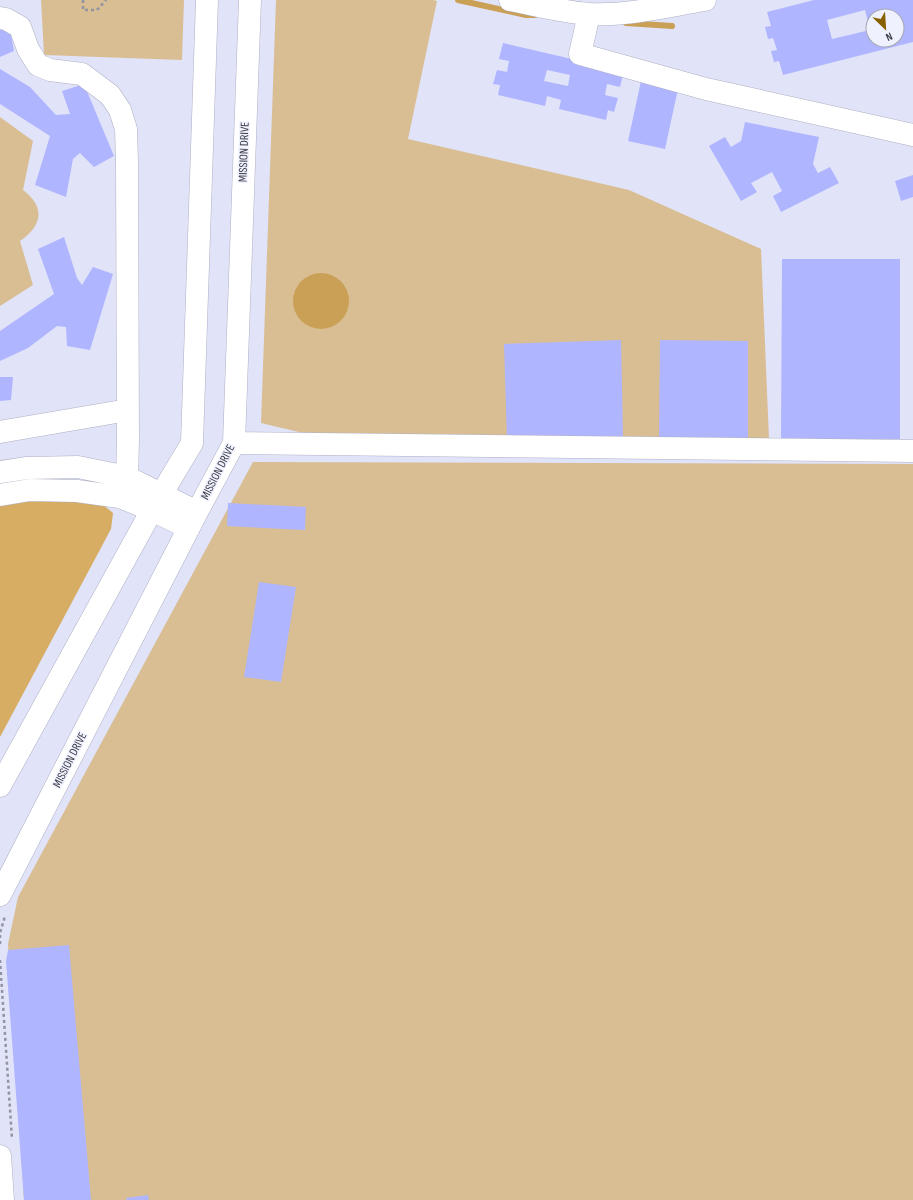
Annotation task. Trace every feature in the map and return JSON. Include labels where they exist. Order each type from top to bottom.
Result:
[{"type":"street","points":[[0,786],[157,502],[192,442],[207,0]]},
{"type":"street","name":"MISSION DRIVE","points":[[0,896],[234,443],[250,0]]},
{"type":"street","points":[[510,0],[588,19],[681,2],[705,0]]},
{"type":"street","points":[[0,18],[6,19],[20,27],[28,49],[38,65],[50,70],[82,74],[110,95],[120,110],[126,128],[128,162],[127,477]]},
{"type":"street","points":[[588,19],[580,54],[710,90],[913,135]]},
{"type":"street","points":[[0,432],[128,410]]},
{"type":"street","points":[[234,443],[913,451]]},
{"type":"street","points":[[0,472],[27,468],[78,467],[127,477],[157,502],[193,520]]},
{"type":"street","points":[[0,495],[30,490],[77,491],[157,502]]},
{"type":"street","points":[[3,1200],[6,1151]]},
{"type":"path","points":[[83,0],[83,10],[97,10],[106,0]]},
{"type":"path","points":[[0,960],[6,1151]]},
{"type":"shaded area","points":[[41,0],[184,0],[182,60],[44,55]]},
{"type":"shaded area","points":[[276,0],[437,1],[408,139],[629,190],[761,249],[769,439],[303,433],[261,423]]},
{"type":"shaded area","points":[[0,117],[33,141],[23,190],[35,203],[38,210],[38,216],[37,223],[33,229],[20,241],[33,285],[0,306]]},
{"type":"shaded area","points":[[321,273],[332,275],[341,281],[347,290],[349,301],[347,312],[341,321],[332,327],[321,329],[310,327],[301,321],[295,312],[293,301],[295,290],[301,281],[310,275]]},
{"type":"shaded area","points":[[253,462],[913,464],[913,1200],[24,1200],[8,944],[18,897]]},
{"type":"shaded area","points":[[0,496],[101,503],[113,513],[111,529],[0,737]]},
{"type":"building","points":[[814,0],[913,0],[913,42],[905,44],[905,8],[865,8],[865,10],[827,20],[832,39],[865,31],[865,48],[889,48],[783,75],[779,61],[774,62],[771,51],[777,50],[773,38],[768,39],[765,27],[771,26],[767,12]]},
{"type":"building","points":[[10,28],[14,51],[0,57],[0,29]]},
{"type":"building","points":[[503,43],[624,71],[620,87],[607,84],[605,95],[618,98],[614,112],[608,110],[606,120],[559,109],[561,100],[547,96],[545,106],[498,95],[500,85],[493,84],[497,70],[507,72],[509,61],[499,59]],"holes":[[[547,70],[570,75],[568,86],[544,81]]]},
{"type":"building","points":[[0,69],[30,87],[56,115],[70,114],[62,91],[84,84],[114,156],[94,167],[80,153],[73,159],[66,197],[35,185],[50,136],[0,104]]},
{"type":"building","points":[[641,81],[678,89],[665,149],[628,141]]},
{"type":"building","points":[[745,122],[819,137],[813,164],[818,173],[830,167],[839,183],[781,212],[773,196],[782,191],[772,172],[751,183],[757,192],[741,201],[709,146],[725,137],[731,147],[741,141]]},
{"type":"building","points":[[913,175],[913,197],[901,201],[895,181]]},
{"type":"building","points":[[64,237],[77,278],[82,285],[93,267],[113,274],[90,350],[67,346],[66,327],[57,326],[28,348],[0,361],[0,331],[54,294],[38,249]]},
{"type":"building","points":[[782,259],[900,259],[900,439],[781,439]]},
{"type":"building","points":[[621,340],[623,436],[507,440],[504,344]]},
{"type":"building","points":[[660,340],[748,341],[748,438],[659,438]]},
{"type":"building","points":[[0,377],[13,377],[11,400],[0,401]]},
{"type":"building","points":[[228,503],[306,507],[305,530],[227,526]]},
{"type":"building","points":[[259,582],[296,587],[281,682],[244,677]]},
{"type":"building","points":[[69,945],[91,1200],[24,1200],[6,961],[8,950]]},
{"type":"building","points":[[148,1195],[149,1200],[127,1200],[126,1198]]},
{"type":"waterway","points":[[458,0],[526,15],[535,15]]},
{"type":"waterway","points":[[626,23],[672,26]]}]
